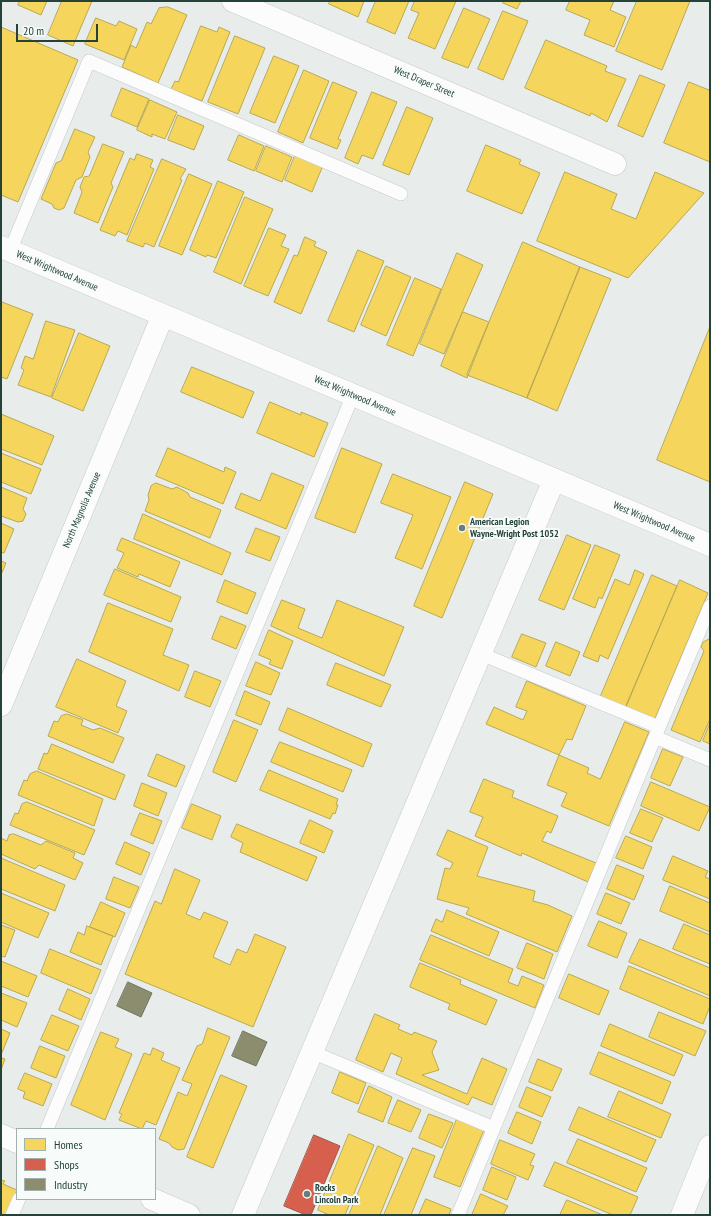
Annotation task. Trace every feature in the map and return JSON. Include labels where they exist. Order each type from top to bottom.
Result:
[{"type":"street","name":"West Draper Street","points":[[232,1],[615,164]]},
{"type":"street","name":"West Wrightwood Avenue","points":[[6,249],[710,545]]},
{"type":"street","name":"North Magnolia Avenue","points":[[1,704],[163,315]]},
{"type":"street","points":[[243,1215],[554,480]]},
{"type":"street","points":[[1,1135],[16,1142]]},
{"type":"street","points":[[682,1215],[710,1146]]},
{"type":"street","points":[[154,1200],[190,1215]]},
{"type":"lane","points":[[6,249],[89,61],[401,194]]},
{"type":"lane","points":[[47,1128],[353,395]]},
{"type":"lane","points":[[458,1215],[710,606]]},
{"type":"lane","points":[[481,654],[657,732],[710,760]]},
{"type":"lane","points":[[312,1052],[494,1128]]},
{"type":"lane","points":[[12,1215],[19,1200]]},
{"type":"building: Homes","points":[[20,1],[47,1],[41,15],[18,5]]},
{"type":"building: Homes","points":[[62,1],[92,1],[73,46],[48,35]]},
{"type":"building: Homes","points":[[330,1],[364,1],[358,17],[329,4]]},
{"type":"building: Homes","points":[[376,1],[409,1],[395,34],[367,22]]},
{"type":"building: Homes","points":[[415,1],[456,1],[435,49],[408,38],[419,13],[411,10]]},
{"type":"building: Homes","points":[[504,1],[521,1],[517,9],[503,3]]},
{"type":"building: Homes","points":[[570,1],[614,1],[610,10],[626,17],[614,47],[584,35],[590,20],[566,10]]},
{"type":"building: Homes","points":[[637,1],[690,1],[662,70],[616,51]]},
{"type":"building: Homes","points":[[168,7],[187,15],[158,83],[122,67],[131,45],[136,48],[147,22],[151,24],[159,8]]},
{"type":"building: Homes","points":[[464,8],[490,19],[468,68],[442,58]]},
{"type":"building: Homes","points":[[503,11],[528,21],[503,80],[478,69]]},
{"type":"building: Homes","points":[[96,18],[116,26],[119,21],[137,29],[124,60],[85,44]]},
{"type":"building: Homes","points":[[201,26],[217,32],[219,27],[230,32],[202,101],[171,89],[175,81],[178,82]]},
{"type":"building: Homes","points":[[1,27],[78,60],[18,202],[1,195]]},
{"type":"building: Homes","points":[[235,36],[265,48],[238,114],[208,102]]},
{"type":"building: Homes","points":[[546,40],[607,66],[605,71],[626,79],[607,122],[591,113],[590,116],[525,88]]},
{"type":"building: Homes","points":[[274,56],[299,66],[275,123],[250,113]]},
{"type":"building: Homes","points":[[304,70],[329,81],[303,143],[278,132]]},
{"type":"building: Homes","points":[[640,75],[665,85],[643,137],[618,126]]},
{"type":"building: Homes","points":[[333,82],[357,92],[338,139],[341,140],[337,149],[310,138]]},
{"type":"building: Homes","points":[[689,82],[709,90],[710,88],[710,162],[664,143]]},
{"type":"building: Homes","points":[[122,88],[149,99],[137,127],[111,116]]},
{"type":"building: Homes","points":[[372,92],[397,102],[373,159],[362,155],[358,164],[345,158]]},
{"type":"building: Homes","points":[[150,100],[177,112],[165,139],[152,134],[152,137],[137,130]]},
{"type":"building: Homes","points":[[407,107],[433,118],[409,175],[383,165]]},
{"type":"building: Homes","points":[[178,115],[204,126],[194,150],[168,140]]},
{"type":"building: Homes","points":[[75,129],[95,137],[88,152],[90,157],[82,177],[76,180],[64,208],[59,210],[54,208],[52,204],[41,199],[56,163],[61,161]]},
{"type":"building: Homes","points":[[239,135],[264,146],[254,171],[228,160]]},
{"type":"building: Homes","points":[[103,144],[124,152],[111,183],[113,187],[98,223],[74,213],[82,192],[80,187],[84,177],[89,176]]},
{"type":"building: Homes","points":[[486,145],[521,160],[519,164],[540,173],[522,214],[467,191]]},
{"type":"building: Homes","points":[[266,146],[292,157],[282,182],[256,171]]},
{"type":"building: Homes","points":[[297,151],[324,163],[312,192],[285,180]]},
{"type":"building: Homes","points":[[137,154],[153,160],[150,167],[154,169],[127,235],[118,231],[115,236],[100,230],[130,158],[134,160]]},
{"type":"building: Homes","points":[[162,159],[186,169],[180,179],[182,180],[154,247],[145,243],[143,247],[127,241]]},
{"type":"building: Homes","points":[[565,172],[617,194],[611,209],[636,219],[655,172],[704,193],[628,278],[537,241]]},
{"type":"building: Homes","points":[[189,174],[212,184],[182,255],[159,246]]},
{"type":"building: Homes","points":[[218,181],[244,192],[216,258],[207,255],[206,257],[190,250]]},
{"type":"building: Homes","points":[[245,197],[273,209],[241,284],[214,272]]},
{"type":"building: Homes","points":[[269,228],[286,235],[281,246],[289,249],[268,296],[244,286]]},
{"type":"building: Homes","points":[[305,237],[316,242],[314,246],[327,252],[301,314],[274,302],[294,255],[297,256]]},
{"type":"building: Homes","points":[[523,242],[580,267],[527,398],[467,375]]},
{"type":"building: Homes","points":[[358,250],[384,261],[354,332],[328,321]]},
{"type":"building: Homes","points":[[457,253],[483,265],[444,354],[420,344]]},
{"type":"building: Homes","points":[[386,266],[411,277],[386,336],[361,325]]},
{"type":"building: Homes","points":[[580,267],[611,279],[557,411],[527,398]]},
{"type":"building: Homes","points":[[415,278],[441,289],[413,356],[387,345]]},
{"type":"building: Homes","points":[[2,302],[33,314],[7,379],[1,377]]},
{"type":"building: Homes","points":[[463,312],[489,322],[467,378],[441,366]]},
{"type":"building: Homes","points":[[46,321],[75,330],[51,397],[18,385],[24,370],[21,368],[25,356],[33,359]]},
{"type":"building: Homes","points":[[710,327],[710,482],[657,460]]},
{"type":"building: Homes","points":[[79,333],[110,346],[83,411],[52,398]]},
{"type":"building: Homes","points":[[192,367],[254,392],[243,418],[181,392]]},
{"type":"building: Homes","points":[[270,402],[301,415],[301,412],[328,423],[314,457],[257,433]]},
{"type":"building: Homes","points":[[1,414],[54,436],[42,465],[1,449]]},
{"type":"building: Homes","points":[[168,448],[224,472],[225,467],[236,472],[223,504],[156,476]]},
{"type":"building: Homes","points":[[342,448],[382,464],[355,533],[315,518]]},
{"type":"building: Homes","points":[[1,453],[41,469],[31,494],[1,482]]},
{"type":"building: Homes","points":[[272,473],[304,486],[286,529],[235,508],[241,493],[260,501]]},
{"type":"building: Homes","points":[[393,474],[451,497],[422,569],[395,558],[413,515],[381,503]]},
{"type":"building: Homes","name":"American Legion Wayne-Wright Post 1052","points":[[465,482],[493,494],[442,618],[414,606]]},
{"type":"building: Homes","points":[[156,483],[172,489],[177,487],[188,493],[190,497],[221,510],[210,538],[145,511],[149,500],[148,495],[151,486]]},
{"type":"building: Homes","points":[[1,487],[27,498],[23,509],[26,514],[23,521],[18,522],[1,516]]},
{"type":"building: Homes","points":[[143,514],[231,553],[222,575],[134,539]]},
{"type":"building: Homes","points":[[1,523],[14,529],[4,553],[1,552]]},
{"type":"building: Homes","points":[[256,528],[280,537],[270,561],[246,552]]},
{"type":"building: Homes","points":[[567,535],[591,545],[564,610],[539,600]]},
{"type":"building: Homes","points":[[122,538],[180,562],[170,587],[139,574],[138,577],[117,568],[124,553],[117,550]]},
{"type":"building: Homes","points":[[595,545],[620,555],[602,599],[599,597],[595,608],[573,599]]},
{"type":"building: Homes","points":[[1,561],[6,563],[1,575]]},
{"type":"building: Homes","points":[[115,569],[181,597],[171,622],[104,595]]},
{"type":"building: Homes","points":[[635,570],[644,574],[608,659],[600,655],[598,662],[583,656],[615,579],[629,585]]},
{"type":"building: Homes","points":[[652,575],[677,586],[625,709],[600,698]]},
{"type":"building: Homes","points":[[225,580],[256,593],[247,614],[217,602]]},
{"type":"building: Homes","points":[[680,580],[708,593],[654,721],[625,709]]},
{"type":"building: Homes","points":[[282,600],[305,609],[298,628],[322,638],[337,600],[404,627],[384,676],[271,626]]},
{"type":"building: Homes","points":[[108,603],[173,629],[163,655],[189,665],[179,691],[89,652]]},
{"type":"building: Homes","points":[[221,616],[246,626],[236,649],[212,639]]},
{"type":"building: Homes","points":[[269,630],[293,641],[282,669],[269,664],[271,660],[259,655]]},
{"type":"building: Homes","points":[[522,634],[546,643],[536,667],[512,657]]},
{"type":"building: Homes","points":[[710,637],[710,719],[700,742],[671,730],[704,651],[701,647],[703,642]]},
{"type":"building: Homes","points":[[556,642],[580,652],[570,676],[546,666]]},
{"type":"building: Homes","points":[[77,659],[126,681],[116,706],[127,711],[118,733],[56,707]]},
{"type":"building: Homes","points":[[256,662],[280,673],[271,695],[246,686]]},
{"type":"building: Homes","points":[[336,663],[391,685],[381,707],[327,685]]},
{"type":"building: Homes","points":[[195,671],[221,681],[210,707],[185,697]]},
{"type":"building: Homes","points":[[527,681],[586,706],[572,740],[567,739],[559,755],[486,724],[494,707],[523,720],[527,711],[516,707]]},
{"type":"building: Homes","points":[[245,691],[270,702],[261,725],[236,715]]},
{"type":"building: Homes","points":[[288,708],[372,744],[363,767],[279,730]]},
{"type":"building: Homes","points":[[67,714],[83,720],[81,725],[93,730],[100,728],[124,738],[113,763],[48,736],[54,721],[58,722],[61,716]]},
{"type":"building: Homes","points":[[234,720],[258,730],[236,782],[213,772]]},
{"type":"building: Homes","points":[[625,722],[649,732],[609,826],[561,806],[567,793],[547,785],[559,755],[589,768],[587,773],[600,779]]},
{"type":"building: Homes","points":[[710,723],[710,744],[703,741]]},
{"type":"building: Homes","points":[[280,742],[352,770],[343,792],[271,762]]},
{"type":"building: Homes","points":[[52,744],[125,775],[115,800],[38,769],[44,753],[47,754]]},
{"type":"building: Homes","points":[[663,749],[683,757],[670,786],[651,778]]},
{"type":"building: Homes","points":[[157,754],[185,766],[176,787],[148,776]]},
{"type":"building: Homes","points":[[269,770],[338,799],[335,814],[333,813],[330,819],[260,790]]},
{"type":"building: Homes","points":[[37,771],[103,799],[94,826],[18,795],[24,780],[27,781],[30,774]]},
{"type":"building: Homes","points":[[484,779],[514,791],[512,797],[558,816],[551,833],[547,831],[542,841],[596,863],[588,882],[522,853],[521,856],[475,836],[483,817],[470,812]]},
{"type":"building: Homes","points":[[651,782],[710,807],[699,831],[641,806]]},
{"type":"building: Homes","points":[[142,783],[167,793],[158,816],[134,806]]},
{"type":"building: Homes","points":[[27,802],[95,830],[84,855],[10,825],[15,813],[18,814],[22,804]]},
{"type":"building: Homes","points":[[192,804],[221,816],[212,840],[182,828]]},
{"type":"building: Homes","points":[[641,809],[663,818],[652,842],[630,833]]},
{"type":"building: Homes","points":[[140,813],[162,821],[153,844],[131,835]]},
{"type":"building: Homes","points":[[310,820],[333,831],[324,853],[300,843]]},
{"type":"building: Homes","points":[[237,824],[317,857],[307,881],[240,852],[243,843],[231,837]]},
{"type":"building: Homes","points":[[448,830],[488,847],[477,876],[535,891],[533,901],[548,905],[572,916],[557,952],[466,914],[469,908],[437,899],[445,868],[450,869],[453,863],[437,855]]},
{"type":"building: Homes","points":[[14,834],[41,845],[46,841],[75,853],[73,858],[83,863],[75,880],[39,865],[35,869],[1,854],[1,838],[7,841],[9,835]]},
{"type":"building: Homes","points":[[626,836],[652,847],[643,869],[616,858]]},
{"type":"building: Homes","points":[[125,842],[150,853],[141,875],[116,864]]},
{"type":"building: Homes","points":[[673,856],[708,871],[705,877],[710,879],[710,899],[663,880]]},
{"type":"building: Homes","points":[[1,858],[65,885],[55,911],[1,889]]},
{"type":"building: Homes","points":[[617,865],[644,876],[634,900],[607,889]]},
{"type":"building: Homes","points":[[175,869],[200,880],[186,914],[200,920],[204,912],[228,922],[213,957],[230,965],[237,949],[247,953],[255,934],[286,947],[253,1027],[125,974],[155,901],[161,904]]},
{"type":"building: Homes","points":[[114,877],[139,887],[130,908],[106,899]]},
{"type":"building: Homes","points":[[670,886],[710,903],[710,932],[660,911]]},
{"type":"building: Homes","points":[[1,893],[49,913],[38,938],[1,922]]},
{"type":"building: Homes","points":[[606,893],[630,903],[621,924],[597,914]]},
{"type":"building: Homes","points":[[101,902],[125,913],[115,937],[90,927]]},
{"type":"building: Homes","points":[[447,910],[499,932],[489,956],[431,931],[436,919],[442,922]]},
{"type":"building: Homes","points":[[599,921],[627,933],[617,958],[588,946]]},
{"type":"building: Homes","points":[[684,924],[710,935],[710,964],[673,949]]},
{"type":"building: Homes","points":[[1,925],[15,930],[5,957],[1,956]]},
{"type":"building: Homes","points":[[87,926],[113,936],[101,965],[70,952],[78,932],[84,935]]},
{"type":"building: Homes","points":[[431,935],[513,969],[508,982],[518,986],[522,976],[544,985],[535,1008],[420,960]]},
{"type":"building: Homes","points":[[640,939],[710,968],[710,996],[629,962]]},
{"type":"building: Homes","points":[[527,943],[553,954],[544,979],[517,968]]},
{"type":"building: Homes","points":[[50,949],[101,970],[91,994],[41,973]]},
{"type":"building: Homes","points":[[1,961],[37,976],[28,997],[1,986]]},
{"type":"building: Homes","points":[[420,963],[461,980],[460,984],[497,1000],[486,1025],[448,1009],[450,1004],[410,987]]},
{"type":"building: Homes","points":[[629,966],[710,999],[710,1006],[703,1024],[620,989]]},
{"type":"building: Homes","points":[[569,974],[609,991],[599,1015],[559,998]]},
{"type":"building: Homes","points":[[68,989],[90,999],[81,1020],[59,1010]]},
{"type":"building: Homes","points":[[1,993],[27,1003],[17,1027],[1,1020]]},
{"type":"building: Homes","points":[[659,1012],[706,1031],[695,1056],[649,1037]]},
{"type":"building: Homes","points":[[375,1014],[400,1025],[398,1029],[412,1035],[414,1032],[437,1041],[432,1052],[439,1070],[422,1075],[467,1094],[482,1058],[507,1069],[492,1105],[472,1097],[468,1105],[396,1074],[402,1058],[391,1053],[383,1072],[356,1060]]},
{"type":"building: Homes","points":[[52,1015],[79,1026],[68,1051],[41,1040]]},
{"type":"building: Homes","points":[[610,1024],[683,1055],[674,1076],[601,1046]]},
{"type":"building: Homes","points":[[208,1028],[230,1037],[184,1149],[178,1150],[172,1147],[169,1143],[159,1139],[178,1092],[187,1096],[192,1084],[182,1080],[197,1046],[202,1044]]},
{"type":"building: Homes","points":[[1,1029],[10,1033],[1,1055]]},
{"type":"building: Homes","points":[[101,1032],[119,1039],[115,1047],[132,1054],[105,1120],[71,1105]]},
{"type":"building: Homes","points":[[40,1046],[65,1056],[56,1078],[31,1068]]},
{"type":"building: Homes","points":[[153,1048],[164,1053],[161,1060],[180,1068],[156,1125],[146,1121],[142,1128],[139,1128],[119,1120],[122,1114],[119,1113],[144,1053],[150,1055]]},
{"type":"building: Homes","points":[[599,1052],[671,1082],[662,1104],[590,1074]]},
{"type":"building: Homes","points":[[1,1058],[5,1059],[1,1070]]},
{"type":"building: Homes","points":[[538,1059],[562,1069],[552,1091],[529,1082]]},
{"type":"building: Homes","points":[[340,1072],[366,1083],[358,1104],[332,1093]]},
{"type":"building: Homes","points":[[25,1073],[52,1084],[43,1106],[23,1098],[25,1092],[18,1089]]},
{"type":"building: Homes","points":[[221,1075],[247,1086],[213,1168],[187,1157]]},
{"type":"building: Homes","points":[[369,1086],[392,1097],[383,1122],[358,1112]]},
{"type":"building: Homes","points":[[527,1087],[551,1097],[542,1117],[519,1107]]},
{"type":"building: Homes","points":[[619,1091],[671,1114],[661,1138],[608,1117]]},
{"type":"building: Homes","points":[[398,1100],[421,1110],[411,1132],[388,1123]]},
{"type":"building: Homes","points":[[579,1107],[656,1140],[646,1162],[569,1130]]},
{"type":"building: Homes","points":[[517,1112],[541,1122],[532,1144],[508,1133]]},
{"type":"building: Homes","points":[[429,1114],[453,1123],[442,1148],[419,1138]]},
{"type":"building: Homes","points":[[457,1119],[484,1130],[460,1187],[434,1177]]},
{"type":"building: Homes","points":[[349,1134],[374,1145],[345,1215],[329,1215],[318,1210]]},
{"type":"building: Homes","points":[[578,1139],[647,1168],[636,1192],[567,1163]]},
{"type":"building: Homes","points":[[500,1140],[535,1154],[530,1165],[534,1166],[528,1180],[491,1164]]},
{"type":"building: Homes","points":[[378,1146],[403,1158],[380,1215],[349,1215]]},
{"type":"building: Homes","points":[[413,1148],[435,1156],[411,1215],[384,1215]]},
{"type":"building: Homes","points":[[555,1162],[638,1197],[630,1215],[613,1215],[544,1186]]},
{"type":"building: Homes","points":[[492,1167],[516,1177],[507,1200],[483,1190]]},
{"type":"building: Homes","points":[[1,1180],[5,1181],[3,1184],[16,1190],[16,1192],[7,1215],[1,1215]]},
{"type":"building: Homes","points":[[481,1194],[508,1206],[503,1215],[472,1215]]},
{"type":"building: Homes","points":[[426,1199],[451,1209],[449,1215],[419,1215]]},
{"type":"building: Homes","points":[[567,1200],[603,1215],[560,1215]]},
{"type":"building: Shops","points":[[314,1135],[340,1146],[311,1215],[306,1215],[284,1206]]},
{"type":"building: Industry","points":[[128,982],[152,993],[141,1017],[117,1006]]},
{"type":"building: Industry","points":[[243,1031],[267,1042],[256,1066],[232,1056]]},
{"type":"place","name":"American Legion Wayne-Wright Post 1052","points":[[462,528]]},
{"type":"place","name":"Rocks Lincoln Park","points":[[307,1194]]}]
